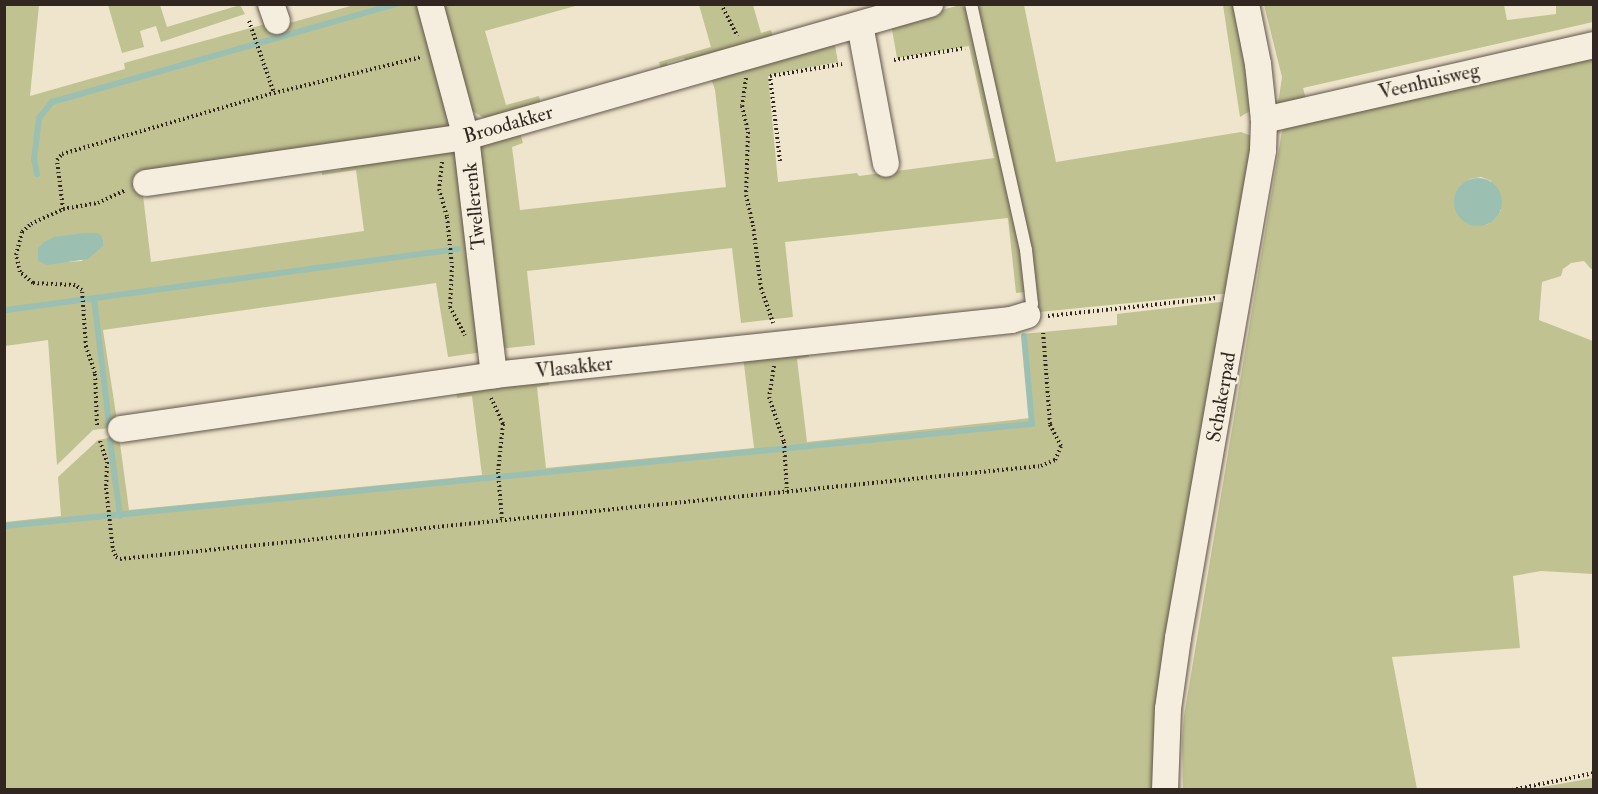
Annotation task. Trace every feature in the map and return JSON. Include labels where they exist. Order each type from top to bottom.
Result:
[{"type":"street","name":"Twellerenk","points":[[430,4],[466,137],[490,376]]},
{"type":"street","name":"Broodakker","points":[[146,183],[466,137],[930,4]]},
{"type":"street","name":"Schakerpad","points":[[1165,789],[1168,709],[1178,638],[1263,150],[1264,120],[1258,64],[1246,4]]},
{"type":"street","points":[[860,25],[886,164]]},
{"type":"street","name":"Veenhuisweg","points":[[1264,120],[1540,55],[1593,45]]},
{"type":"street","name":"Vlasakker","points":[[121,429],[490,376],[1034,316]]},
{"type":"lane","points":[[971,4],[1026,249],[1034,316]]},
{"type":"path","points":[[721,4],[737,34],[745,57],[746,75],[742,106],[748,132],[746,195],[753,225],[761,288],[773,322],[777,361],[768,397],[784,442],[787,492]]},
{"type":"path","points":[[249,21],[274,93]]},
{"type":"path","points":[[894,60],[967,48],[969,58]]},
{"type":"path","points":[[63,208],[57,160],[62,154],[274,93],[422,57]]},
{"type":"path","points":[[780,161],[770,76],[842,64]]},
{"type":"path","points":[[146,183],[98,203],[63,208],[31,224],[22,232],[18,242],[16,263],[20,272],[33,283],[75,285],[83,295],[86,347],[95,373],[96,413],[107,462],[106,489],[111,512],[113,550],[116,557],[120,559],[1049,464],[1060,454],[1061,446],[1050,424],[1034,316],[1238,296]]},
{"type":"path","points":[[449,242],[450,307],[467,340]]},
{"type":"path","points":[[490,376],[488,392],[503,424],[498,472],[502,520]]},
{"type":"path","points":[[1512,789],[1593,773]]},
{"type":"shaded area","points":[[4,5],[39,5],[30,96],[125,69],[124,63],[269,23],[286,24],[354,5],[423,5],[452,123],[447,132],[141,178],[151,262],[364,231],[356,170],[322,175],[322,172],[341,170],[340,162],[455,151],[461,158],[483,352],[448,357],[436,283],[103,330],[118,427],[93,430],[57,465],[48,340],[5,346]],"holes":[[[96,233],[82,261],[68,262],[69,236]]]},
{"type":"shaded area","points":[[108,5],[160,5],[167,27],[240,5],[245,14],[161,42],[156,26],[140,31],[144,47],[122,53]]},
{"type":"shaded area","points":[[437,5],[579,5],[485,31],[506,105],[539,96],[541,106],[486,119],[471,110]]},
{"type":"shaded area","points":[[699,5],[753,5],[761,33],[771,30],[774,40],[686,65],[684,58],[667,63],[669,70],[662,72],[659,62],[711,47]]},
{"type":"shaded area","points":[[960,5],[967,9],[1022,252],[1026,292],[1016,293],[1008,218],[785,242],[793,317],[741,323],[732,248],[527,271],[535,345],[499,349],[478,149],[481,144],[519,129],[523,143],[512,147],[520,210],[726,187],[715,90],[710,75],[834,40],[838,62],[768,75],[778,182],[857,173],[859,176],[994,158],[969,46],[897,58],[891,24]]},
{"type":"shaded area","points":[[977,5],[1024,5],[1056,162],[1241,132],[1254,137],[1231,293],[1039,312],[1031,247]]},
{"type":"shaded area","points":[[1223,5],[1238,5],[1255,108],[1240,117]]},
{"type":"shaded area","points":[[1264,5],[1504,5],[1507,20],[1556,14],[1556,5],[1593,5],[1593,22],[1303,88],[1307,103],[1278,104],[1282,77]]},
{"type":"shaded area","points":[[1593,58],[1593,268],[1591,269],[1584,261],[1571,263],[1563,269],[1561,276],[1542,282],[1539,320],[1593,341],[1593,574],[1541,571],[1513,576],[1520,648],[1392,657],[1417,789],[1183,789],[1184,716],[1282,131],[1287,127]],"holes":[[[1481,177],[1491,181],[1501,210],[1495,219],[1486,225],[1461,185],[1470,179]]]},
{"type":"shaded area","points":[[1478,178],[1495,185],[1502,202],[1495,219],[1478,226],[1461,219],[1454,202],[1461,185]]},
{"type":"shaded area","points":[[83,233],[101,235],[103,241],[103,246],[88,259],[47,265],[38,261],[38,248],[44,242],[54,237]]},
{"type":"shaded area","points":[[1229,301],[1157,789],[5,790],[5,522],[61,516],[58,477],[98,440],[119,436],[129,510],[482,475],[472,396],[457,398],[456,390],[549,378],[549,385],[537,387],[546,468],[754,448],[743,356],[808,349],[809,357],[797,359],[807,442],[1031,418],[1022,334],[1117,325],[1117,314]]},
{"type":"shaded area","points":[[1593,778],[1593,789],[1532,789]]},
{"type":"waterway","points":[[37,174],[34,159],[39,118],[52,102],[396,4]]},
{"type":"waterway","points":[[6,310],[458,249]]},
{"type":"waterway","points":[[94,298],[109,424]]},
{"type":"waterway","points":[[4,526],[1032,424],[1024,336]]},
{"type":"waterway","points":[[110,440],[120,516]]}]
